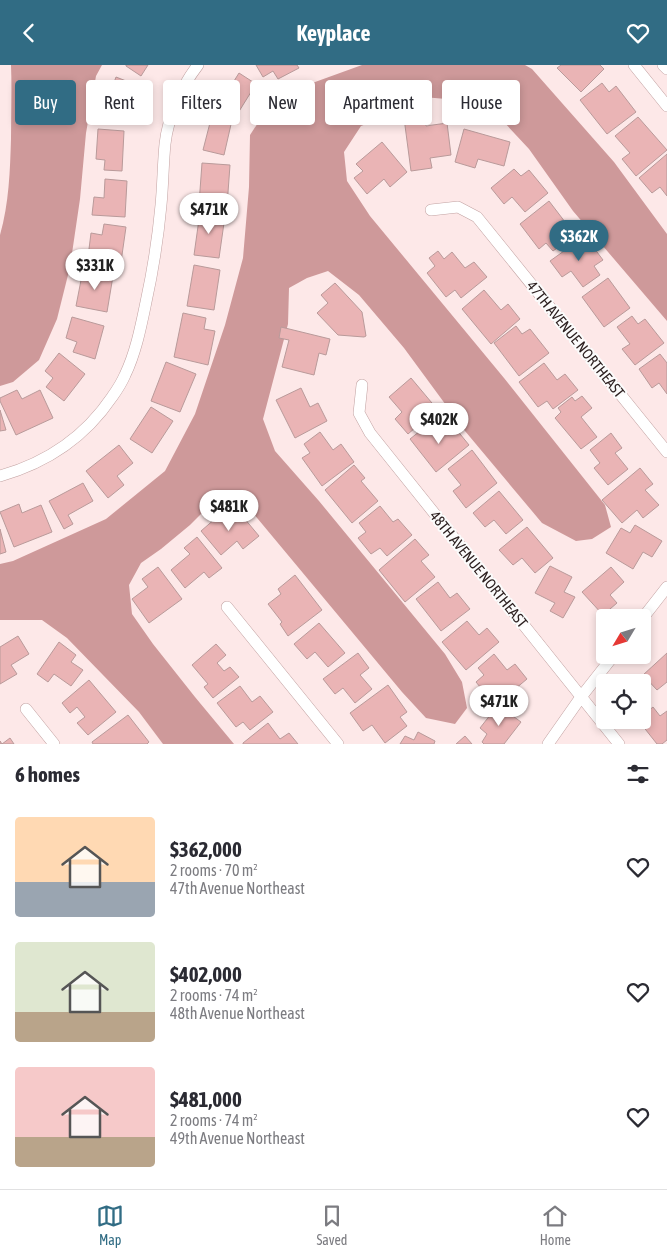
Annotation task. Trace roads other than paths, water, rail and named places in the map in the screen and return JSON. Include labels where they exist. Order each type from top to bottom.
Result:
[{"type":"street","points":[[0,476],[43,459],[67,445],[102,412],[125,376],[140,330],[154,266],[166,142],[171,120],[181,92],[198,65]]},
{"type":"street","points":[[634,65],[667,106]]},
{"type":"street","points":[[663,65],[667,69]]},
{"type":"street","name":"47TH AVENUE NORTHEAST","points":[[431,211],[458,207],[477,217],[667,452]]},
{"type":"street","name":"48TH AVENUE NORTHEAST","points":[[362,385],[359,413],[370,433],[619,744]]},
{"type":"street","points":[[650,609],[667,587]]},
{"type":"street","points":[[227,607],[338,744]]},
{"type":"street","points":[[548,744],[607,664]]},
{"type":"street","points":[[26,709],[54,744]]}]
